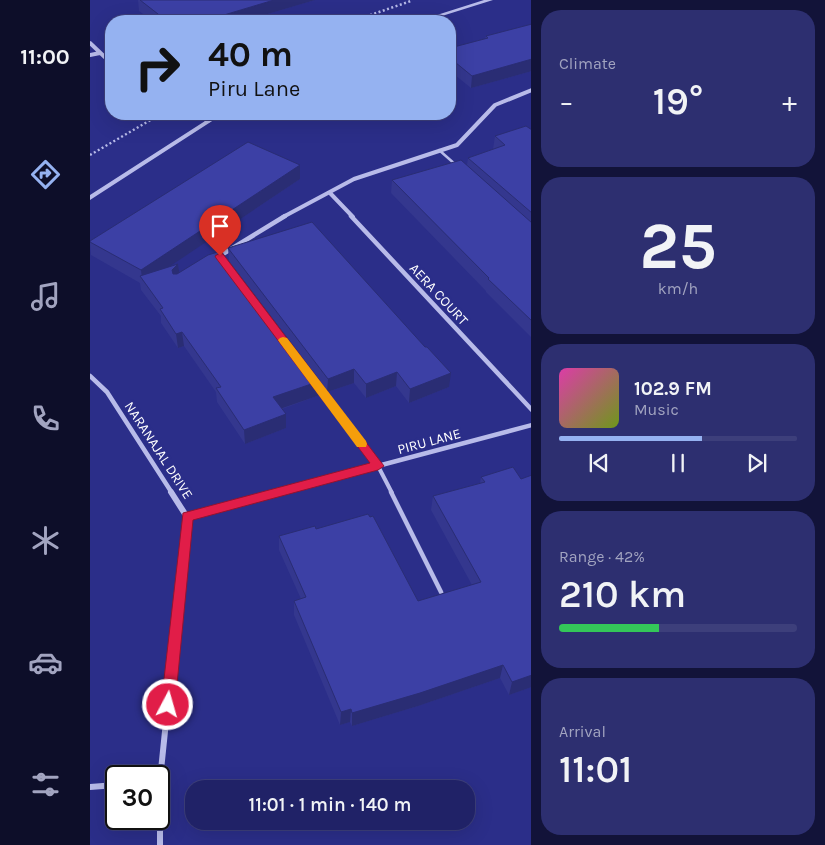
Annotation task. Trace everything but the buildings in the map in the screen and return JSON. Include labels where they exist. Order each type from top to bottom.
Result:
[{"type":"street","points":[[441,15],[490,0]]},
{"type":"street","points":[[90,43],[105,58]]},
{"type":"street","points":[[90,55],[100,53]]},
{"type":"street","points":[[213,261],[265,227],[354,179],[457,144],[478,125],[495,105],[531,90]]},
{"type":"street","points":[[526,92],[531,96]]},
{"type":"street","points":[[90,198],[208,121]]},
{"type":"street","name":"AERA COURT","points":[[330,193],[531,410]]},
{"type":"street","name":"NARANAJAL DRIVE","points":[[90,376],[107,392],[187,517],[161,765]]},
{"type":"street","name":"PIRU LANE","points":[[187,517],[531,425]]},
{"type":"street","points":[[90,787],[105,786]]},
{"type":"street","name":"NARANAJAL DRIVE","points":[[160,830],[160,845]]},
{"type":"lane","points":[[439,150],[461,170]]},
{"type":"lane","points":[[220,256],[226,264]]},
{"type":"lane","points":[[316,383],[378,466],[441,592]]},
{"type":"path","points":[[370,15],[414,0]]},
{"type":"path","points":[[90,155],[151,120]]},
{"type":"slow traffic","points":[[283,340],[362,444]]},
{"type":"route","points":[[168,705],[187,517],[378,466],[220,256]]}]
